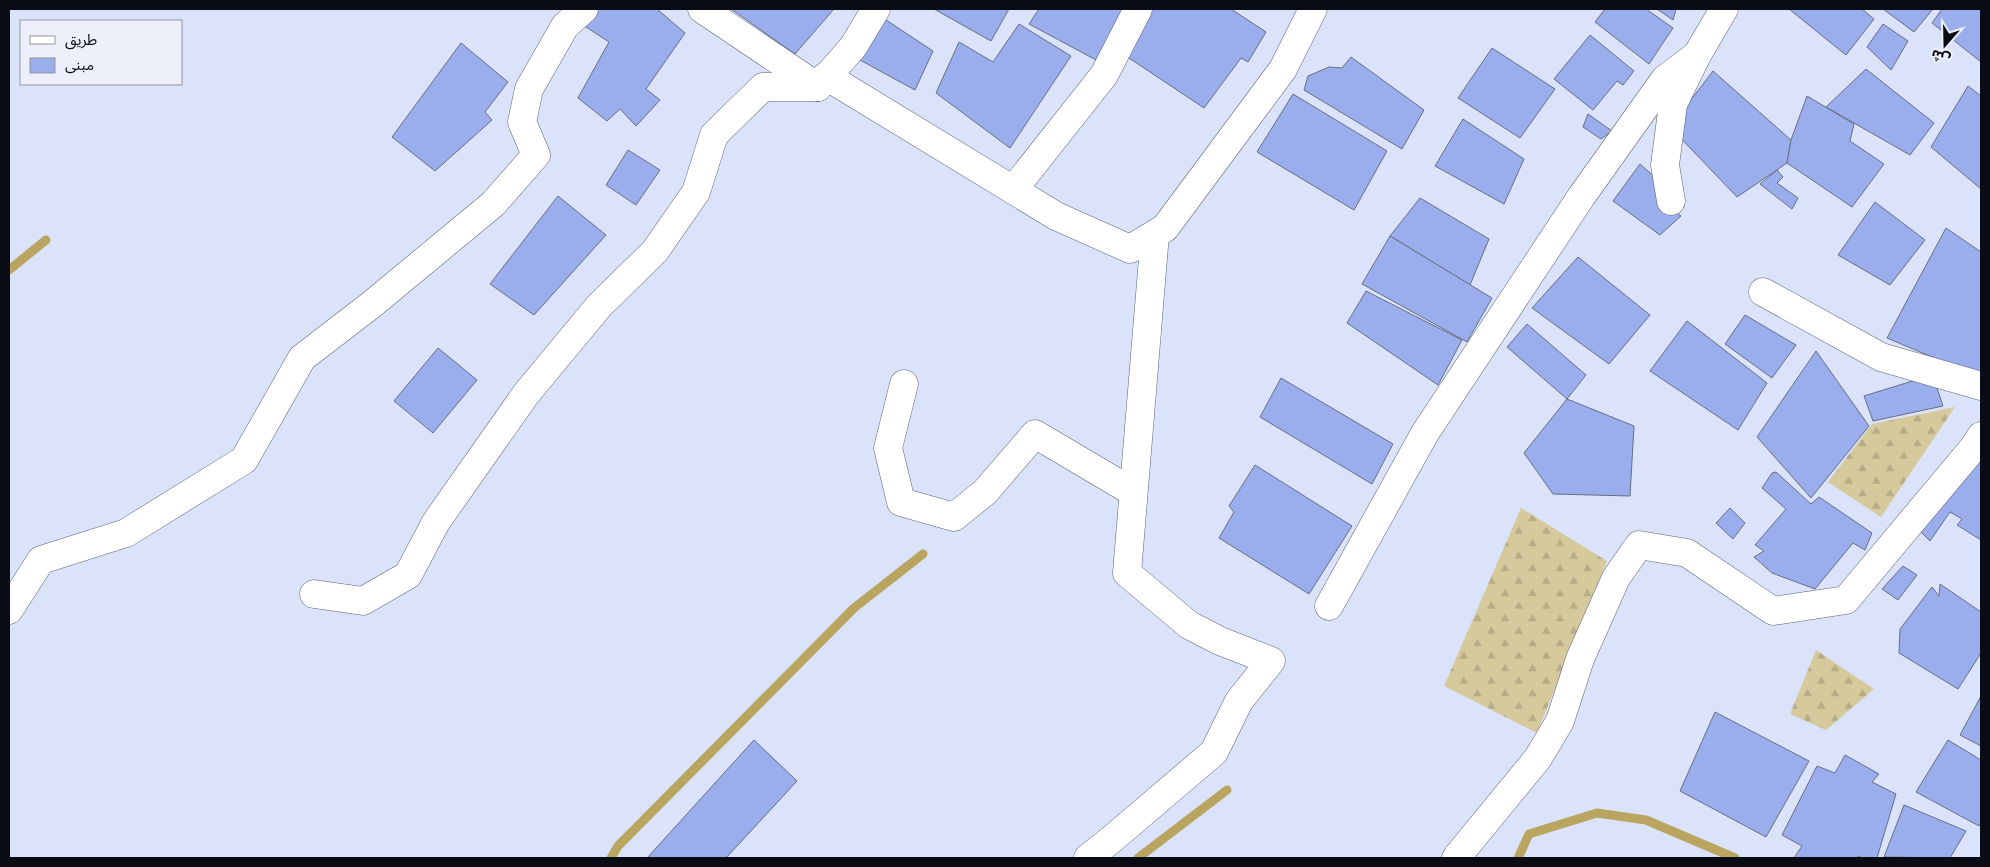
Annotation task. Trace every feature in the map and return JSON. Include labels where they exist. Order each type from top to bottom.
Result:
[{"type":"street","points":[[9,610],[40,560],[126,533],[244,460],[302,358],[371,305],[493,204],[536,155],[522,122],[529,89],[566,26],[584,9]]},
{"type":"street","points":[[702,9],[822,82],[1056,216],[1130,249],[1165,228],[1283,69],[1314,9]]},
{"type":"street","points":[[314,594],[363,601],[408,575],[436,522],[526,394],[599,306],[654,251],[696,192],[714,134],[764,87],[822,82],[853,47],[876,9]]},
{"type":"street","points":[[1013,190],[1104,74],[1138,9]]},
{"type":"street","points":[[1672,201],[1665,166],[1673,104],[1697,55],[1724,9]]},
{"type":"street","points":[[1330,606],[1425,433],[1576,205],[1665,79],[1697,55]]},
{"type":"street","points":[[1088,858],[1214,752],[1239,701],[1271,661],[1220,641],[1190,625],[1127,573],[1155,234]]},
{"type":"street","points":[[1763,292],[1881,357],[1981,386]]},
{"type":"street","points":[[904,384],[888,448],[901,502],[954,517],[985,492],[1035,434],[1133,492]]},
{"type":"street","points":[[1456,858],[1538,758],[1560,721],[1580,659],[1616,578],[1638,545],[1687,553],[1774,611],[1846,600],[1974,447],[1981,436]]},
{"type":"green space","points":[[1955,407],[1881,517],[1828,482],[1872,424]]},
{"type":"green space","points":[[1521,508],[1607,561],[1537,733],[1444,686]]},
{"type":"green space","points":[[1816,650],[1874,689],[1826,730],[1790,714]]},
{"type":"building","points":[[595,9],[657,9],[685,33],[646,89],[660,100],[636,126],[620,109],[607,121],[578,98],[609,42],[583,25]]},
{"type":"building","points":[[731,9],[834,9],[795,54]]},
{"type":"building","points":[[934,9],[1009,9],[991,41]]},
{"type":"building","points":[[1039,9],[1128,9],[1098,61],[1029,24]]},
{"type":"building","points":[[1148,9],[1231,9],[1266,32],[1248,62],[1241,58],[1204,108],[1120,52]]},
{"type":"building","points":[[1605,9],[1646,9],[1673,28],[1649,64],[1595,22]]},
{"type":"building","points":[[1657,9],[1676,9],[1673,20]]},
{"type":"building","points":[[1789,9],[1862,9],[1874,19],[1846,55]]},
{"type":"building","points":[[1883,9],[1933,9],[1914,32]]},
{"type":"building","points":[[1942,9],[1981,9],[1981,62],[1932,23]]},
{"type":"building","points":[[883,18],[933,51],[915,90],[860,60]]},
{"type":"building","points":[[1019,24],[1071,56],[1010,148],[936,93],[959,42],[993,62]]},
{"type":"building","points":[[1883,24],[1908,41],[1891,70],[1867,47]]},
{"type":"building","points":[[1590,35],[1634,71],[1623,85],[1617,81],[1593,110],[1554,79]]},
{"type":"building","points":[[461,43],[508,82],[485,112],[492,120],[435,171],[392,137]]},
{"type":"building","points":[[1492,48],[1555,89],[1520,138],[1458,98]]},
{"type":"building","points":[[1351,57],[1424,110],[1402,149],[1304,90],[1308,76],[1329,67],[1342,68]]},
{"type":"building","points":[[1866,69],[1934,123],[1910,155],[1826,107]]},
{"type":"building","points":[[1713,71],[1791,140],[1787,163],[1737,197],[1670,127]]},
{"type":"building","points":[[1968,86],[1981,96],[1981,189],[1931,147]]},
{"type":"building","points":[[1293,94],[1387,151],[1354,210],[1257,152]]},
{"type":"building","points":[[1807,96],[1854,124],[1850,141],[1884,164],[1852,207],[1787,163],[1791,140]]},
{"type":"building","points":[[1588,114],[1612,131],[1601,139],[1583,127]]},
{"type":"building","points":[[1463,119],[1524,159],[1504,204],[1435,166]]},
{"type":"building","points":[[628,150],[660,170],[636,205],[606,185]]},
{"type":"building","points":[[1640,164],[1670,191],[1662,202],[1681,216],[1660,235],[1613,201]]},
{"type":"building","points":[[1777,170],[1783,177],[1777,183],[1798,198],[1792,209],[1760,184]]},
{"type":"building","points":[[558,196],[606,235],[534,315],[490,284]]},
{"type":"building","points":[[1420,198],[1489,239],[1470,285],[1390,236]]},
{"type":"building","points":[[1875,202],[1925,240],[1890,285],[1838,255]]},
{"type":"building","points":[[1946,228],[1981,252],[1981,369],[1977,376],[1887,338]]},
{"type":"building","points":[[1390,236],[1492,298],[1467,342],[1362,284]]},
{"type":"building","points":[[1578,257],[1650,315],[1609,364],[1532,308]]},
{"type":"building","points":[[1366,291],[1462,340],[1438,385],[1347,323]]},
{"type":"building","points":[[1745,315],[1796,345],[1772,378],[1725,344]]},
{"type":"building","points":[[1687,321],[1767,383],[1738,430],[1650,371]]},
{"type":"building","points":[[1527,324],[1586,375],[1567,399],[1507,347]]},
{"type":"building","points":[[438,348],[477,380],[433,433],[394,401]]},
{"type":"building","points":[[1816,351],[1869,426],[1811,498],[1757,437]]},
{"type":"building","points":[[1281,378],[1393,444],[1372,484],[1260,417]]},
{"type":"building","points":[[1922,378],[1936,385],[1943,406],[1873,421],[1864,396]]},
{"type":"building","points":[[1567,399],[1634,426],[1630,496],[1553,494],[1524,453]]},
{"type":"building","points":[[1981,456],[1981,540],[1957,525],[1962,519],[1950,512],[1930,541],[1914,525]]},
{"type":"building","points":[[1255,465],[1352,526],[1309,594],[1219,538],[1234,512],[1229,506]]},
{"type":"building","points":[[1776,472],[1811,504],[1819,497],[1872,533],[1865,550],[1853,543],[1815,589],[1772,573],[1754,557],[1764,551],[1755,545],[1786,509],[1762,488],[1772,473]]},
{"type":"building","points":[[1730,508],[1745,523],[1733,539],[1716,523]]},
{"type":"building","points":[[1903,566],[1917,575],[1898,600],[1882,589]]},
{"type":"building","points":[[1940,584],[1981,612],[1981,653],[1958,689],[1899,653],[1900,629],[1932,587],[1939,596]]},
{"type":"building","points":[[1981,696],[1981,746],[1960,735]]},
{"type":"building","points":[[1715,712],[1809,761],[1766,837],[1680,791]]},
{"type":"building","points":[[754,740],[797,781],[726,858],[647,858]]},
{"type":"building","points":[[1948,740],[1981,760],[1981,823],[1979,826],[1916,792]]},
{"type":"building","points":[[1845,755],[1879,774],[1872,782],[1896,794],[1877,858],[1858,856],[1857,858],[1794,858],[1802,846],[1782,835],[1817,766],[1835,773]]},
{"type":"building","points":[[1904,805],[1966,831],[1950,858],[1884,857]]},
{"type":"waterway","points":[[9,270],[46,240]]},
{"type":"waterway","points":[[611,858],[618,846],[854,608],[923,554]]},
{"type":"waterway","points":[[1138,858],[1227,790]]},
{"type":"waterway","points":[[1518,858],[1529,834],[1597,813],[1646,820],[1735,858]]}]
